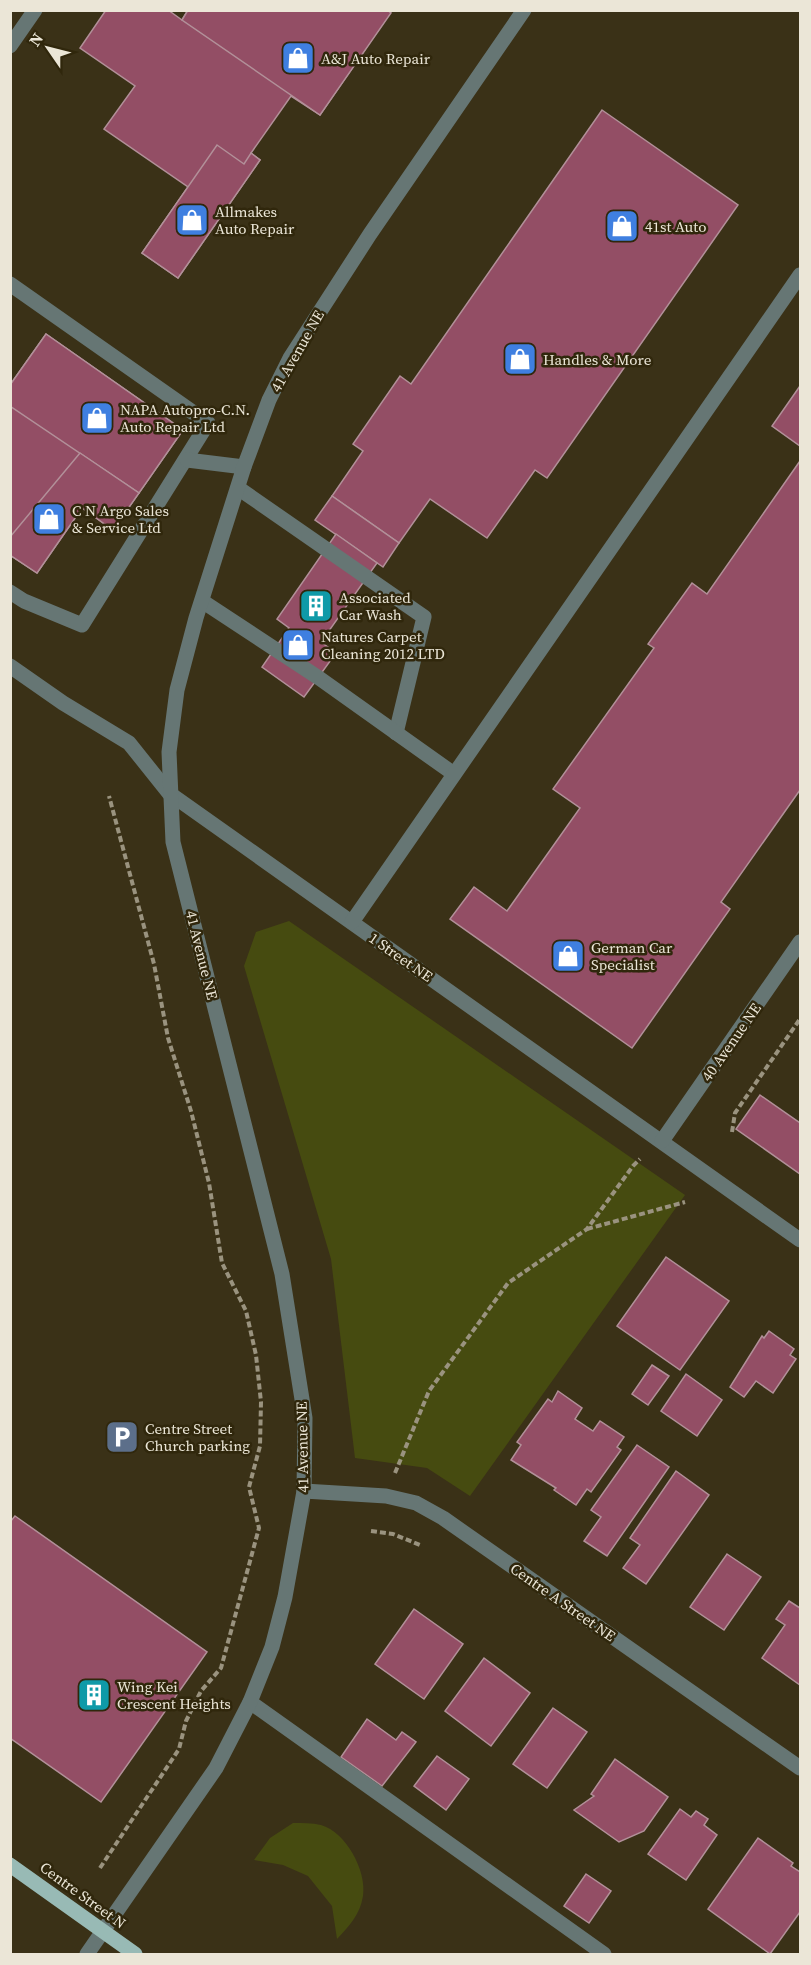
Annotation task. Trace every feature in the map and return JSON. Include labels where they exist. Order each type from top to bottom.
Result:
[{"type":"main road","name":"Centre Street N","points":[[10,1865],[135,1954]]},
{"type":"street","points":[[10,46],[35,10]]},
{"type":"street","name":"41 Avenue NE","points":[[87,1954],[216,1768],[250,1702],[272,1647],[285,1598],[304,1491],[305,1418],[282,1274],[172,842],[169,752],[177,690],[244,467],[269,400],[290,358],[370,234],[524,10]]},
{"type":"street","points":[[351,922],[801,275]]},
{"type":"street","points":[[10,284],[208,423],[82,625],[24,601],[10,592]]},
{"type":"street","points":[[187,460],[244,467]]},
{"type":"street","points":[[238,488],[424,617],[396,733]]},
{"type":"street","points":[[202,601],[319,678],[454,774]]},
{"type":"street","name":"1 Street NE","points":[[10,666],[63,703],[129,743],[169,792],[801,1239]]},
{"type":"street","name":"40 Avenue NE","points":[[662,1141],[801,942]]},
{"type":"street","name":"Centre A Street NE","points":[[304,1491],[386,1496],[416,1503],[443,1518],[801,1768]]},
{"type":"street","points":[[250,1702],[604,1954]]},
{"type":"path","points":[[100,1868],[179,1749],[186,1721],[201,1691],[221,1668],[259,1528],[249,1487],[260,1446],[261,1402],[256,1355],[246,1311],[222,1263],[209,1183],[191,1111],[168,1038],[145,926],[109,796]]},
{"type":"path","points":[[732,1132],[735,1113],[801,1019]]},
{"type":"path","points":[[587,1229],[633,1166],[662,1141]]},
{"type":"path","points":[[386,1496],[429,1391],[508,1282],[587,1229],[685,1202]]},
{"type":"path","points":[[371,1531],[393,1534],[420,1545]]},
{"type":"green space","points":[[289,921],[685,1195],[470,1496],[427,1468],[355,1458],[331,1259],[244,966],[256,932]]},
{"type":"green space","points":[[293,1823],[318,1824],[330,1829],[346,1844],[358,1864],[362,1875],[362,1903],[353,1920],[337,1939],[332,1906],[308,1876],[283,1865],[254,1860],[270,1838]]},
{"type":"building","points":[[106,10],[168,10],[182,20],[188,10],[392,10],[320,115],[291,96],[251,153],[260,160],[178,278],[142,253],[188,187],[104,129],[135,86],[80,48]]},
{"type":"building","name":"A&J Auto Repair","points":[[188,10],[387,10],[391,13],[320,115],[182,20]]},
{"type":"building","points":[[602,110],[738,205],[547,478],[535,470],[487,538],[430,499],[399,543],[332,496],[363,451],[353,444],[400,376],[411,384]]},
{"type":"building","name":"Allmakes Auto Repair","points":[[217,145],[244,164],[251,153],[260,160],[178,278],[142,253]]},
{"type":"building","points":[[46,334],[183,430],[113,530],[82,508],[37,573],[10,555],[10,385]]},
{"type":"building","name":"NAPA Autopro-C.N. Auto Repair Ltd","points":[[46,334],[183,430],[139,493],[10,406],[10,385]]},
{"type":"building","points":[[800,386],[800,446],[772,426]]},
{"type":"building","name":"C N Argo Sales & Service Ltd","points":[[80,453],[139,493],[113,530],[82,508],[37,573],[10,555],[10,537]]},
{"type":"building","points":[[800,461],[800,790],[721,902],[730,909],[632,1048],[450,919],[474,887],[507,911],[580,808],[553,789],[654,648],[648,644],[692,583],[707,594]]},
{"type":"building","points":[[332,496],[399,543],[383,567],[315,520]]},
{"type":"building","name":"Associated Car Wash","points":[[336,534],[377,563],[321,642],[336,653],[304,697],[262,667],[289,628],[277,619]]},
{"type":"building","points":[[760,1095],[800,1123],[800,1174],[736,1129]]},
{"type":"building","points":[[666,1257],[729,1301],[680,1370],[617,1326]]},
{"type":"building","points":[[769,1331],[794,1349],[790,1355],[796,1359],[773,1393],[756,1381],[744,1397],[730,1387],[762,1336],[764,1338]]},
{"type":"building","points":[[652,1365],[669,1376],[648,1405],[632,1394]]},
{"type":"building","points":[[686,1374],[722,1400],[697,1436],[661,1411]]},
{"type":"building","points":[[558,1391],[582,1408],[575,1419],[593,1431],[600,1421],[624,1437],[617,1447],[621,1450],[591,1492],[587,1489],[576,1505],[554,1490],[556,1488],[511,1460],[521,1445],[517,1442],[548,1399],[552,1402]]},
{"type":"building","points":[[637,1445],[669,1467],[607,1556],[584,1541],[601,1517],[591,1510]]},
{"type":"building","points":[[676,1471],[709,1495],[646,1584],[623,1568],[640,1545],[630,1538]]},
{"type":"building","name":"Wing Kei Crescent Heights","points":[[15,1516],[207,1652],[101,1802],[10,1738],[10,1522]]},
{"type":"building","points":[[727,1554],[761,1577],[724,1630],[690,1607]]},
{"type":"building","points":[[789,1601],[800,1608],[800,1685],[762,1658],[785,1625],[776,1619]]},
{"type":"building","points":[[414,1609],[463,1644],[424,1699],[375,1664]]},
{"type":"building","points":[[484,1658],[530,1693],[491,1746],[445,1711]]},
{"type":"building","points":[[553,1708],[587,1732],[547,1788],[513,1764]]},
{"type":"building","points":[[367,1719],[396,1740],[402,1732],[416,1742],[382,1786],[341,1757]]},
{"type":"building","points":[[437,1756],[469,1779],[446,1810],[414,1786]]},
{"type":"building","points":[[615,1759],[668,1797],[644,1831],[619,1842],[574,1810],[594,1796],[591,1794]]},
{"type":"building","points":[[680,1809],[691,1817],[696,1811],[708,1819],[704,1825],[717,1835],[686,1880],[648,1854]]},
{"type":"building","points":[[758,1838],[793,1863],[791,1866],[800,1872],[800,1912],[770,1954],[708,1909]]},
{"type":"building","points":[[586,1874],[611,1891],[589,1923],[564,1906]]},
{"type":"place","name":"A&J Auto Repair","points":[[298,58]]},
{"type":"place","name":"Allmakes Auto Repair","points":[[192,220]]},
{"type":"place","name":"41st Auto","points":[[622,226]]},
{"type":"place","name":"Handles & More","points":[[520,359]]},
{"type":"place","name":"NAPA Autopro-C.N. Auto Repair Ltd","points":[[97,418]]},
{"type":"place","name":"C N Argo Sales & Service Ltd","points":[[49,519]]},
{"type":"place","name":"Associated Car Wash","points":[[316,606]]},
{"type":"place","name":"Natures Carpet Cleaning 2012 LTD","points":[[298,645]]},
{"type":"place","name":"German Car Specialist","points":[[568,956]]},
{"type":"place","name":"Centre Street Church parking","points":[[122,1437]]},
{"type":"place","name":"Wing Kei Crescent Heights","points":[[94,1695]]}]
